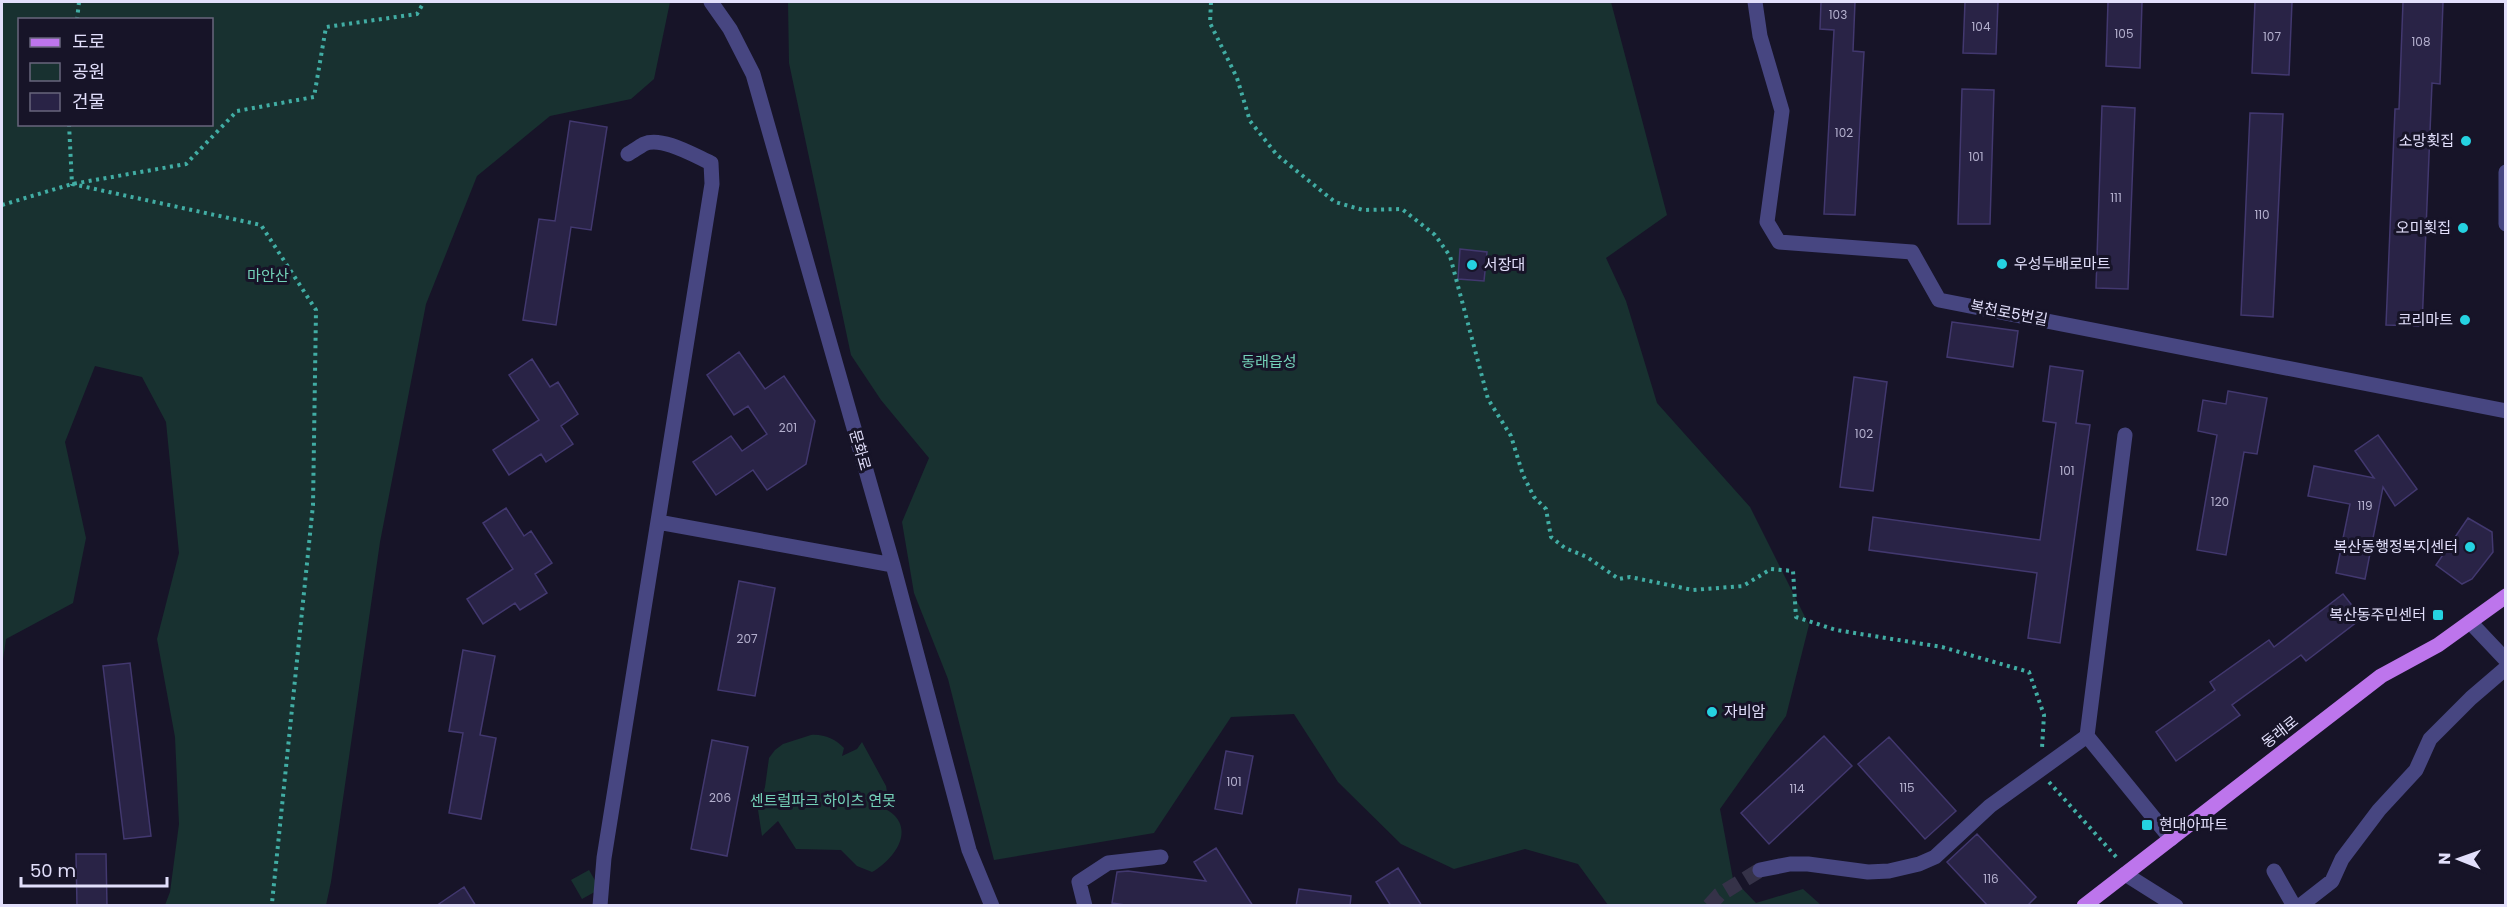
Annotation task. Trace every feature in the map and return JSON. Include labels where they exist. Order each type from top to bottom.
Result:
[{"type":"main road","name":"동래로","points":[[2084,906],[2381,676],[2438,645],[2505,596]]},
{"type":"street","name":"문화로","points":[[711,2],[730,29],[753,74],[892,565],[969,850],[992,906]]},
{"type":"street","name":"복천로5번길","points":[[1755,2],[1760,36],[1782,111],[1767,222],[1779,242],[1912,252],[1939,300],[2505,411]]},
{"type":"street","points":[[600,906],[604,858],[712,184],[711,163],[688,152],[658,143],[646,143],[628,154]]},
{"type":"street","points":[[2505,172],[2505,224]]},
{"type":"street","points":[[2125,435],[2087,736],[2171,838]]},
{"type":"street","points":[[658,522],[892,565]]},
{"type":"street","points":[[2470,622],[2505,660]]},
{"type":"street","points":[[2300,906],[2332,881],[2342,859],[2379,810],[2416,770],[2430,739],[2505,668]]},
{"type":"street","points":[[1760,870],[1790,864],[1808,864],[1868,872],[1889,871],[1919,864],[1935,857],[1990,806],[2087,736]]},
{"type":"street","points":[[1085,906],[1079,882],[1108,863],[1161,856]]},
{"type":"street","points":[[2274,871],[2294,906]]},
{"type":"street","points":[[2125,874],[2176,906]]},
{"type":"path","points":[[77,18],[79,2]]},
{"type":"path","points":[[2,206],[72,184],[186,164],[237,111],[314,96],[326,27],[417,14],[424,2]]},
{"type":"path","points":[[1211,2],[1210,23],[1237,78],[1250,121],[1277,155],[1335,202],[1363,210],[1402,209],[1436,235],[1450,256],[1488,399],[1511,436],[1523,475],[1534,497],[1546,509],[1551,537],[1565,548],[1587,557],[1619,579],[1630,577],[1693,590],[1743,586],[1771,569],[1793,571],[1796,617],[1836,630],[1942,647],[2029,672],[2044,715],[2040,770],[2055,790],[2116,855],[2125,874]]},
{"type":"path","points":[[69,126],[72,184]]},
{"type":"path","points":[[72,184],[261,225],[316,310],[313,505],[272,903]]},
{"type":"green space","name":"마안산","points":[[2,2],[670,2],[654,79],[631,99],[550,116],[477,176],[426,304],[380,542],[326,905],[165,905],[170,892],[179,824],[175,737],[157,639],[179,553],[166,422],[142,377],[95,366],[65,442],[86,538],[73,603],[6,639],[2,666]]},
{"type":"green space","name":"동래읍성","points":[[788,2],[1611,2],[1667,215],[1606,258],[1626,301],[1657,403],[1750,507],[1809,625],[1786,716],[1720,809],[1733,879],[1756,903],[1803,889],[1821,905],[1608,905],[1578,864],[1525,849],[1454,869],[1401,844],[1338,782],[1294,714],[1231,717],[1154,833],[994,860],[948,679],[914,593],[902,522],[929,458],[881,400],[851,355],[789,63]]},
{"type":"green space","name":"센트럴파크 하이츠 연못","points":[[811,735],[825,736],[837,742],[844,748],[842,756],[857,749],[862,742],[886,786],[887,792],[875,801],[894,815],[900,823],[901,839],[886,862],[872,872],[857,866],[841,850],[796,849],[778,821],[762,836],[758,810],[765,787],[769,758],[783,744]]},
{"type":"green space","points":[[589,870],[600,889],[582,899],[571,880]]},
{"type":"building","points":[[1821,2],[1855,2],[1853,51],[1864,52],[1855,215],[1824,214],[1834,30],[1820,29]]},
{"type":"building","points":[[1965,2],[1998,2],[1996,54],[1963,53]]},
{"type":"building","points":[[2108,2],[2142,2],[2140,68],[2106,66]]},
{"type":"building","points":[[2255,2],[2292,2],[2289,75],[2252,73]]},
{"type":"building","points":[[2403,2],[2443,2],[2440,84],[2432,83],[2422,326],[2386,325],[2395,109],[2399,109]]},
{"type":"building","points":[[1962,89],[1994,90],[1990,224],[1958,224]]},
{"type":"building","points":[[2102,106],[2135,108],[2128,289],[2096,288]]},
{"type":"building","points":[[2250,113],[2283,114],[2273,317],[2241,315]]},
{"type":"building","points":[[570,121],[607,127],[591,230],[571,227],[556,325],[523,320],[539,219],[555,221]]},
{"type":"building","name":"서장대","points":[[1460,249],[1487,252],[1484,281],[1458,279]]},
{"type":"building","points":[[1952,322],[2018,331],[2013,367],[1947,357]]},
{"type":"building","points":[[739,352],[765,389],[784,376],[815,421],[806,464],[767,490],[753,470],[716,495],[693,462],[731,436],[742,451],[767,434],[748,406],[734,415],[707,375]]},
{"type":"building","points":[[532,359],[550,387],[558,382],[578,414],[561,426],[573,444],[546,462],[541,454],[509,475],[493,450],[539,420],[509,375]]},
{"type":"building","points":[[2050,366],[2083,371],[2076,423],[2090,425],[2060,643],[2028,638],[2037,573],[1869,550],[1873,517],[2040,540],[2056,423],[2043,421]]},
{"type":"building","points":[[1854,377],[1887,382],[1873,491],[1840,487]]},
{"type":"building","points":[[2228,391],[2267,398],[2257,454],[2244,452],[2226,555],[2197,550],[2217,435],[2198,431],[2203,400],[2226,404]]},
{"type":"building","points":[[2378,435],[2417,489],[2395,506],[2383,487],[2365,579],[2336,573],[2350,504],[2308,496],[2314,466],[2374,478],[2355,451]]},
{"type":"building","points":[[506,508],[524,536],[531,531],[552,563],[535,574],[547,593],[520,610],[515,603],[483,624],[467,599],[513,569],[483,523]]},
{"type":"building","points":[[2468,518],[2492,532],[2493,552],[2472,579],[2462,584],[2436,565]]},
{"type":"building","points":[[739,581],[775,588],[755,696],[718,690]]},
{"type":"building","points":[[2343,594],[2362,618],[2306,661],[2301,655],[2232,705],[2240,715],[2176,761],[2156,732],[2215,690],[2210,682],[2269,640],[2274,647]]},
{"type":"building","points":[[463,650],[495,656],[480,735],[496,738],[481,819],[449,813],[463,733],[449,731]]},
{"type":"building","points":[[130,663],[151,836],[124,839],[103,666]]},
{"type":"building","points":[[1824,736],[1852,766],[1769,844],[1741,813]]},
{"type":"building","points":[[1889,737],[1956,811],[1925,839],[1858,764]]},
{"type":"building","points":[[712,740],[748,747],[727,856],[691,849]]},
{"type":"building","points":[[1226,751],[1253,756],[1242,814],[1215,809]]},
{"type":"building","points":[[1977,834],[2036,897],[2027,906],[1988,906],[1947,862]]},
{"type":"building","points":[[1216,848],[1253,906],[1132,906],[1112,903],[1117,872],[1128,871],[1206,881],[1194,862]]},
{"type":"building","points":[[76,854],[106,854],[107,906],[77,906]]},
{"type":"building","points":[[1398,868],[1422,906],[1391,906],[1376,882]]},
{"type":"building","points":[[464,887],[476,906],[436,906]]},
{"type":"building","points":[[1299,889],[1351,896],[1350,906],[1296,906]]},
{"type":"tunnel","points":[[1709,906],[1719,895],[1760,870]]},
{"type":"place","name":"소망횟집","points":[[2466,141]]},
{"type":"place","name":"오미횟집","points":[[2463,228]]},
{"type":"place","name":"우성두배로마트","points":[[2002,264]]},
{"type":"place","name":"서장대","points":[[1472,265]]},
{"type":"place","name":"코리마트","points":[[2465,320]]},
{"type":"place","name":"복산동행정복지센터","points":[[2470,547]]},
{"type":"place","name":"복산동주민센터","points":[[2438,615]]},
{"type":"place","name":"자비암","points":[[1712,712]]},
{"type":"place","name":"현대아파트","points":[[2147,825]]}]
